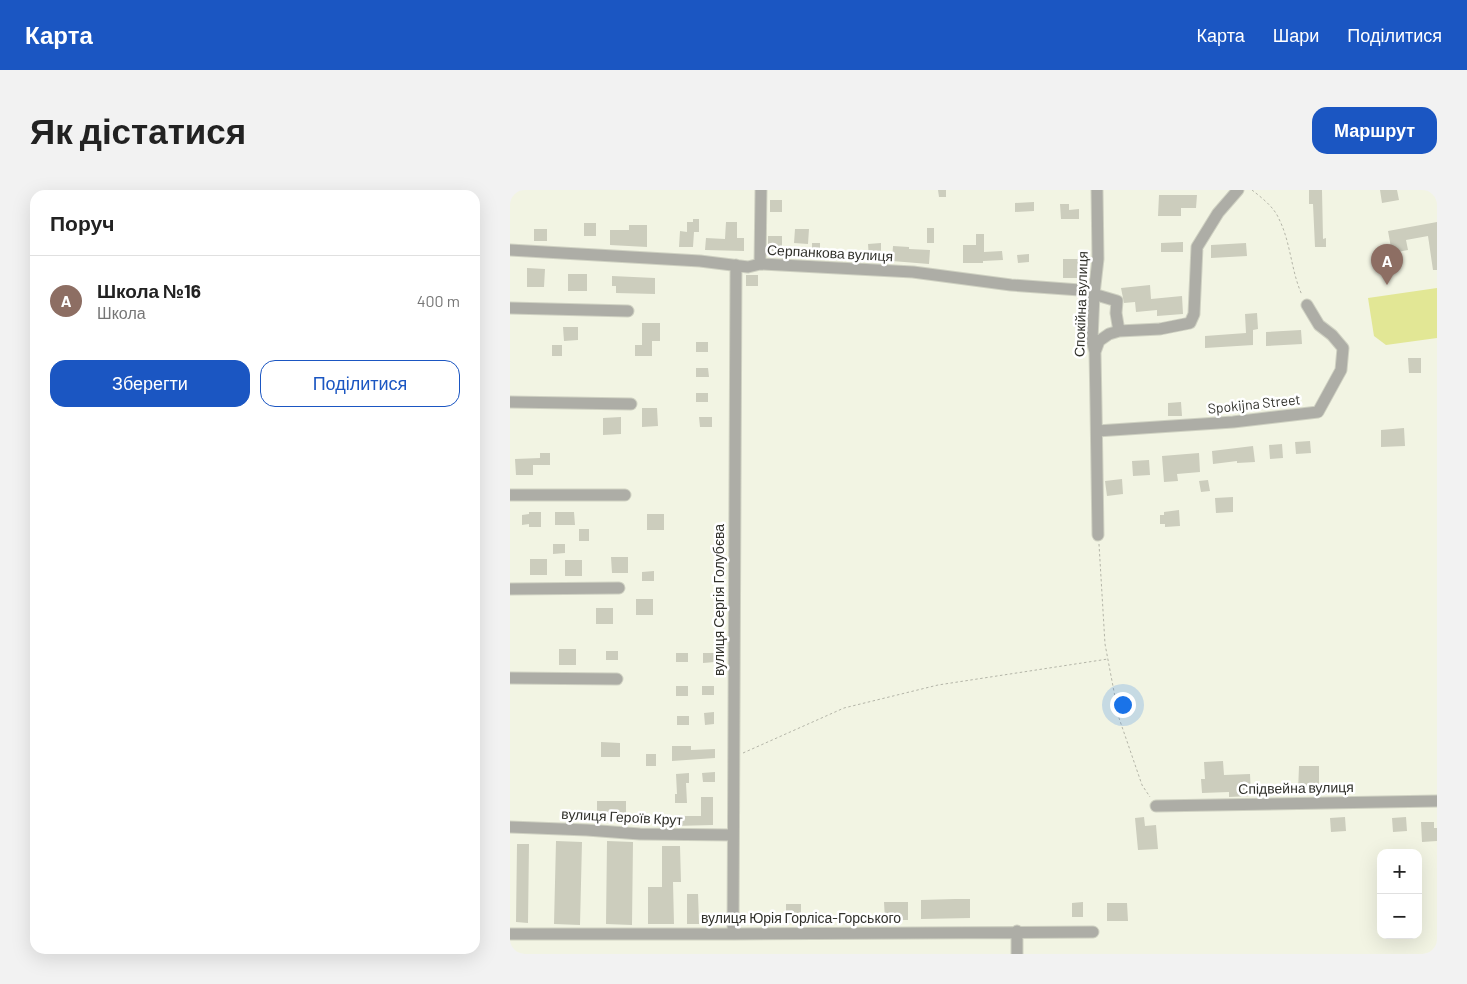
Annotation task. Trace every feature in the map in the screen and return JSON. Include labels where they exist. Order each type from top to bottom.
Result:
[{"type":"street","points":[[760,264],[761,190]]},
{"type":"street","name":"Спокійна вулиця","points":[[1097,190],[1098,259],[1092,340],[1097,432],[1098,535]]},
{"type":"street","points":[[1094,352],[1098,341],[1108,334],[1119,331],[1160,329],[1190,323],[1194,314],[1197,247],[1218,213],[1238,190]]},
{"type":"street","name":"Серпанкова вулиця","points":[[510,250],[700,261],[748,267],[760,264],[913,272],[1011,285],[1080,290],[1117,301],[1116,314],[1119,331]]},
{"type":"street","name":"вулиця Сергія Голубєва","points":[[734,934],[736,265]]},
{"type":"street","name":"Spokijna Street","points":[[1097,432],[1233,422],[1318,412],[1340,370],[1343,348],[1332,335],[1319,325],[1307,305]]},
{"type":"street","points":[[510,308],[628,311]]},
{"type":"street","points":[[510,402],[631,404]]},
{"type":"street","points":[[510,495],[625,495]]},
{"type":"street","points":[[510,589],[619,588]]},
{"type":"street","points":[[510,678],[617,680]]},
{"type":"street","name":"Спідвейна вулиця","points":[[1156,806],[1437,801]]},
{"type":"street","name":"вулиця Героїв Крут","points":[[510,827],[640,834],[733,835]]},
{"type":"street","points":[[1017,931],[1017,954]]},
{"type":"street","name":"вулиця Юрія Горліса-Горського","points":[[510,934],[1093,932]]},
{"type":"path","points":[[1252,190],[1263,199],[1279,218],[1288,245],[1295,277],[1307,305]]},
{"type":"path","points":[[1098,535],[1106,644],[1119,718],[1142,785],[1156,806]]},
{"type":"path","points":[[734,757],[844,708],[938,685],[1108,659]]},
{"type":"green space","points":[[1437,288],[1437,338],[1386,345],[1374,336],[1368,298]]},
{"type":"building","points":[[938,190],[946,190],[946,197],[939,197]]},
{"type":"building","points":[[1309,190],[1322,190],[1323,239],[1326,238],[1326,247],[1315,247],[1313,204],[1309,204]]},
{"type":"building","points":[[1380,190],[1397,190],[1399,200],[1382,203]]},
{"type":"building","points":[[1159,195],[1197,195],[1196,208],[1181,208],[1181,216],[1158,216]]},
{"type":"building","points":[[770,200],[782,200],[782,212],[770,212]]},
{"type":"building","points":[[1034,202],[1034,211],[1015,212],[1015,203]]},
{"type":"building","points":[[1060,204],[1069,204],[1069,210],[1079,209],[1079,219],[1061,219]]},
{"type":"building","points":[[693,219],[699,219],[699,232],[694,232],[693,247],[679,247],[680,231],[687,232],[687,222],[693,222]]},
{"type":"building","points":[[726,222],[737,222],[737,238],[744,238],[744,251],[705,250],[706,238],[725,239]]},
{"type":"building","points":[[1437,222],[1437,270],[1433,270],[1428,236],[1406,240],[1408,250],[1392,253],[1388,231]]},
{"type":"building","points":[[584,223],[596,223],[596,236],[584,236]]},
{"type":"building","points":[[629,225],[647,225],[647,247],[610,245],[610,230],[629,230]]},
{"type":"building","points":[[927,228],[934,228],[934,243],[927,243]]},
{"type":"building","points":[[534,229],[547,229],[547,241],[534,241]]},
{"type":"building","points":[[795,229],[809,229],[808,244],[794,243]]},
{"type":"building","points":[[976,234],[984,234],[984,252],[1002,251],[1003,260],[963,263],[963,245],[976,245]]},
{"type":"building","points":[[768,236],[782,236],[782,251],[768,251]]},
{"type":"building","points":[[1183,242],[1183,252],[1161,252],[1161,243]]},
{"type":"building","points":[[812,243],[820,243],[820,256],[812,256]]},
{"type":"building","points":[[881,243],[881,259],[869,259],[868,244]]},
{"type":"building","points":[[1246,243],[1247,256],[1211,258],[1211,245]]},
{"type":"building","points":[[893,246],[930,250],[929,264],[892,261]]},
{"type":"building","points":[[1029,254],[1029,262],[1018,263],[1017,255]]},
{"type":"building","points":[[1063,259],[1080,259],[1080,278],[1063,278]]},
{"type":"building","points":[[527,268],[545,269],[544,287],[527,287]]},
{"type":"building","points":[[568,274],[587,274],[587,291],[568,291]]},
{"type":"building","points":[[746,275],[758,275],[758,286],[746,286]]},
{"type":"building","points":[[612,276],[655,278],[655,294],[616,293],[616,286],[612,286]]},
{"type":"building","points":[[1150,285],[1151,299],[1182,296],[1183,314],[1157,316],[1157,310],[1136,312],[1135,302],[1124,303],[1121,288]]},
{"type":"building","points":[[1257,313],[1258,329],[1253,330],[1253,345],[1205,348],[1205,336],[1246,333],[1245,314]]},
{"type":"building","points":[[642,323],[660,323],[660,341],[652,341],[652,356],[635,356],[635,345],[642,345]]},
{"type":"building","points":[[563,327],[578,327],[578,340],[564,341]]},
{"type":"building","points":[[1301,330],[1302,344],[1266,346],[1266,332]]},
{"type":"building","points":[[696,342],[708,342],[708,352],[696,352]]},
{"type":"building","points":[[552,345],[562,345],[562,356],[552,356]]},
{"type":"building","points":[[1408,358],[1421,358],[1421,373],[1409,373]]},
{"type":"building","points":[[696,368],[708,368],[709,377],[696,377]]},
{"type":"building","points":[[696,393],[708,393],[708,402],[696,402]]},
{"type":"building","points":[[1181,402],[1182,416],[1168,416],[1168,403]]},
{"type":"building","points":[[642,408],[657,408],[658,426],[642,427]]},
{"type":"building","points":[[621,417],[621,434],[603,435],[603,418]]},
{"type":"building","points":[[699,417],[712,417],[712,427],[700,427]]},
{"type":"building","points":[[1404,428],[1405,446],[1381,447],[1381,430]]},
{"type":"building","points":[[1310,441],[1311,453],[1296,454],[1295,442]]},
{"type":"building","points":[[1282,444],[1283,458],[1270,459],[1269,445]]},
{"type":"building","points":[[1253,446],[1255,462],[1237,463],[1237,461],[1213,464],[1212,451]]},
{"type":"building","points":[[540,453],[550,453],[550,465],[533,465],[533,475],[516,475],[515,459],[540,458]]},
{"type":"building","points":[[1199,453],[1200,472],[1177,474],[1178,481],[1164,482],[1162,456]]},
{"type":"building","points":[[1149,460],[1150,475],[1133,476],[1132,461]]},
{"type":"building","points":[[1122,479],[1123,494],[1107,496],[1105,481]]},
{"type":"building","points":[[1208,480],[1210,491],[1201,492],[1199,481]]},
{"type":"building","points":[[1233,497],[1233,512],[1216,513],[1215,498]]},
{"type":"building","points":[[1179,510],[1180,526],[1165,527],[1165,524],[1160,524],[1160,515],[1164,515],[1164,512]]},
{"type":"building","points":[[529,512],[541,512],[541,527],[529,527],[529,524],[522,525],[522,515],[529,514]]},
{"type":"building","points":[[555,512],[574,512],[575,525],[555,525]]},
{"type":"building","points":[[647,514],[664,514],[664,530],[647,530]]},
{"type":"building","points":[[579,529],[589,529],[589,541],[579,541]]},
{"type":"building","points":[[553,544],[565,544],[565,553],[553,554]]},
{"type":"building","points":[[611,557],[628,557],[628,573],[612,573]]},
{"type":"building","points":[[530,559],[547,559],[547,575],[530,575]]},
{"type":"building","points":[[565,560],[582,560],[582,576],[565,576]]},
{"type":"building","points":[[654,571],[654,581],[642,581],[642,572]]},
{"type":"building","points":[[636,599],[653,599],[653,615],[636,615]]},
{"type":"building","points":[[596,608],[613,608],[613,624],[596,624]]},
{"type":"building","points":[[559,649],[576,649],[576,665],[559,665]]},
{"type":"building","points":[[606,651],[618,651],[618,660],[606,660]]},
{"type":"building","points":[[676,653],[688,653],[688,662],[676,662]]},
{"type":"building","points":[[703,653],[715,653],[715,662],[703,663]]},
{"type":"building","points":[[676,686],[688,686],[688,696],[676,696]]},
{"type":"building","points":[[702,686],[714,686],[714,695],[702,695]]},
{"type":"building","points":[[714,712],[714,724],[705,725],[704,713]]},
{"type":"building","points":[[677,716],[689,716],[689,725],[677,725]]},
{"type":"building","points":[[601,742],[620,743],[620,757],[601,757]]},
{"type":"building","points":[[672,746],[691,746],[691,750],[715,749],[715,758],[672,761]]},
{"type":"building","points":[[646,754],[656,754],[656,766],[646,766]]},
{"type":"building","points":[[1223,761],[1224,775],[1250,774],[1251,796],[1229,797],[1229,792],[1202,793],[1201,779],[1205,779],[1204,762]]},
{"type":"building","points":[[1299,766],[1319,766],[1319,792],[1298,792]]},
{"type":"building","points":[[715,772],[715,782],[703,782],[702,773]]},
{"type":"building","points":[[689,773],[689,783],[686,783],[687,803],[675,803],[675,794],[677,794],[676,774]]},
{"type":"building","points":[[701,797],[713,797],[713,825],[674,826],[674,816],[701,816]]},
{"type":"building","points":[[597,801],[626,801],[626,815],[597,815]]},
{"type":"building","points":[[1144,817],[1145,826],[1156,825],[1158,849],[1138,850],[1135,818]]},
{"type":"building","points":[[1345,817],[1346,831],[1331,832],[1330,818]]},
{"type":"building","points":[[1406,817],[1407,831],[1393,832],[1392,818]]},
{"type":"building","points":[[1421,822],[1434,822],[1434,828],[1437,828],[1437,841],[1422,842]]},
{"type":"building","points":[[556,841],[582,842],[580,925],[554,924]]},
{"type":"building","points":[[607,841],[633,842],[632,925],[606,924]]},
{"type":"building","points":[[517,844],[529,844],[528,923],[516,922]]},
{"type":"building","points":[[662,846],[680,846],[681,882],[673,882],[674,924],[648,924],[648,887],[662,887]]},
{"type":"building","points":[[687,894],[698,894],[699,924],[687,924]]},
{"type":"building","points":[[970,899],[970,918],[921,919],[921,900]]},
{"type":"building","points":[[884,902],[908,902],[908,920],[885,920]]},
{"type":"building","points":[[1083,902],[1083,917],[1072,917],[1072,903]]},
{"type":"building","points":[[1107,903],[1127,903],[1128,921],[1107,921]]},
{"type":"building","points":[[786,904],[801,904],[801,923],[786,923]]},
{"type":"place","name":"Школа №16","points":[[1387,285]]}]
